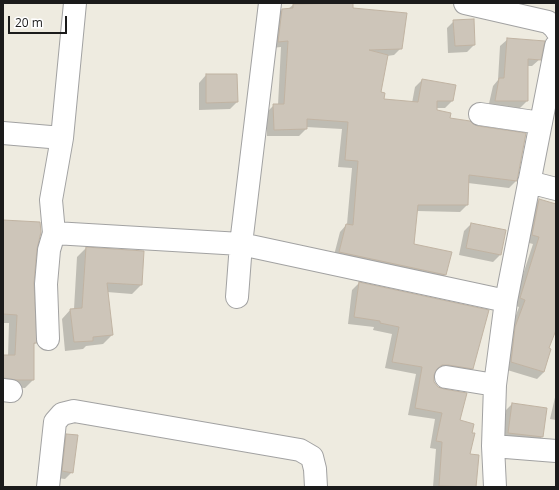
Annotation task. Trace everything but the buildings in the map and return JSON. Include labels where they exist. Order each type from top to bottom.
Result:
[{"type":"street","points":[[48,339],[46,284],[49,250],[54,233],[51,200],[62,138],[75,3]]},
{"type":"street","points":[[237,297],[241,244],[270,3]]},
{"type":"street","points":[[465,3],[548,22],[556,30]]},
{"type":"street","points":[[495,487],[493,446],[495,385],[506,301],[556,46]]},
{"type":"street","points":[[480,114],[541,123]]},
{"type":"street","points":[[3,133],[62,138]]},
{"type":"street","points":[[529,182],[556,189]]},
{"type":"street","points":[[54,233],[241,244],[506,301]]},
{"type":"street","points":[[446,377],[495,385]]},
{"type":"street","points":[[48,487],[55,422],[62,414],[74,411],[300,450],[312,457],[315,469],[316,487]]},
{"type":"street","points":[[493,446],[556,451]]}]
